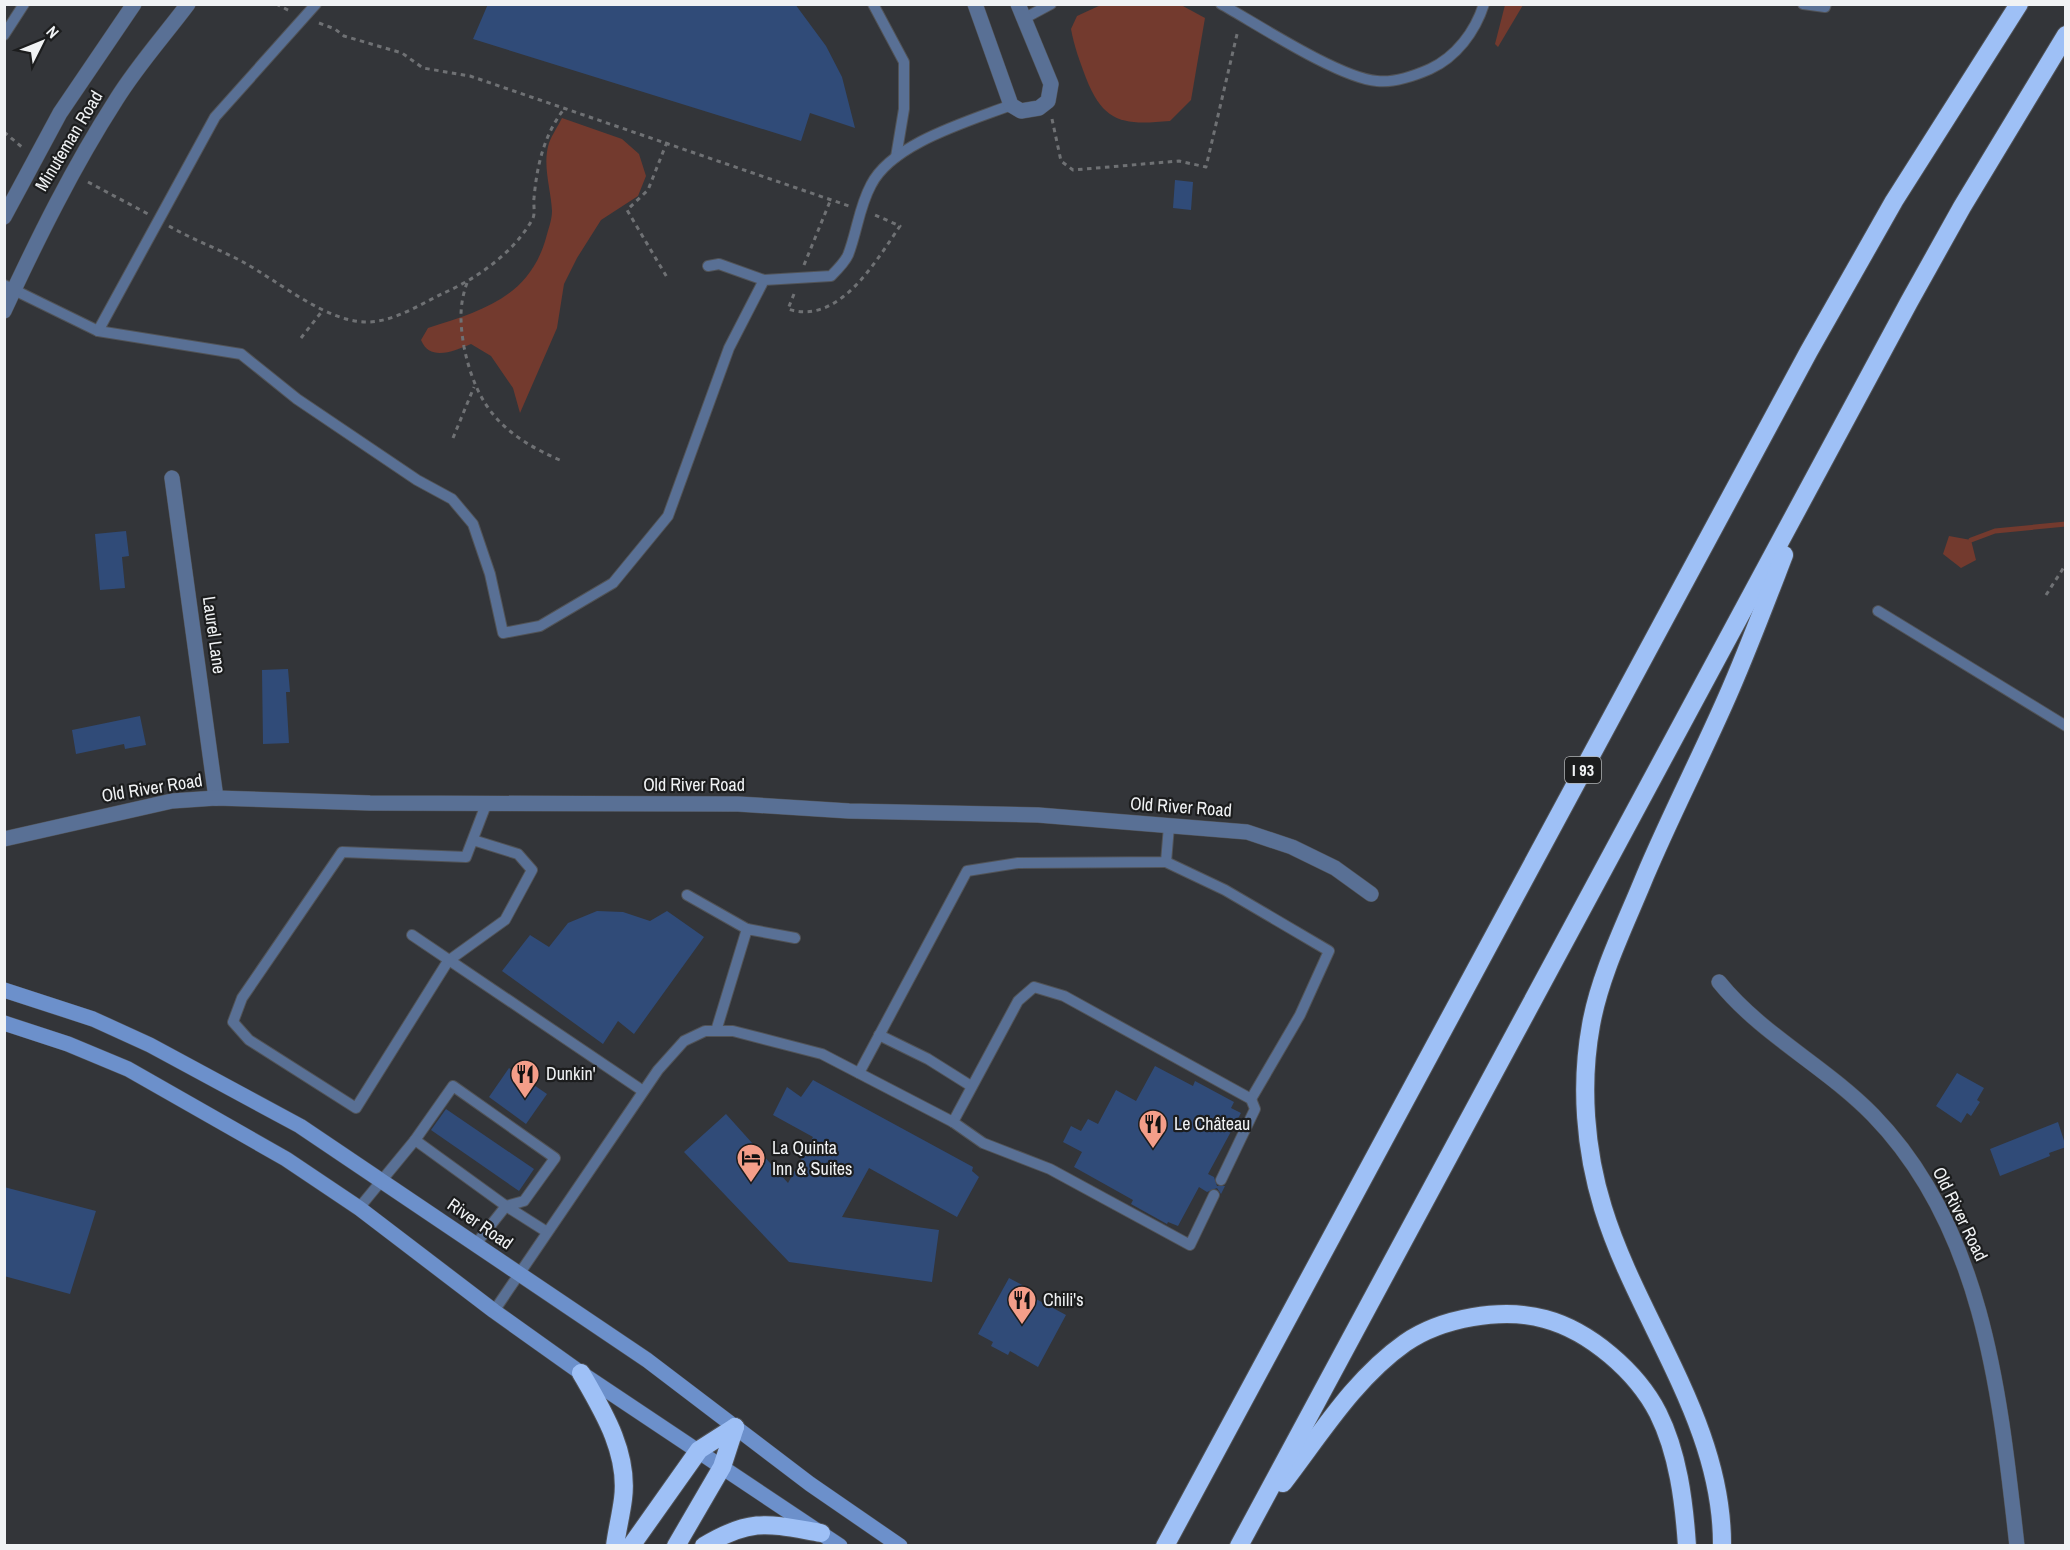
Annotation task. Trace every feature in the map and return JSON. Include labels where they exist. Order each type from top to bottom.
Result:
[{"type":"highway","name":"I 93","points":[[1165,1545],[1809,351],[1894,201],[2019,4]]},
{"type":"highway","points":[[1239,1545],[1962,207],[2066,36]]},
{"type":"highway","points":[[1722,1545],[1713,1476],[1697,1419],[1603,1209],[1591,1158],[1586,1070],[1591,1023],[1625,924],[1689,773],[1731,688],[1818,471]]},
{"type":"highway","points":[[1249,1527],[1351,1393],[1377,1365],[1407,1342],[1440,1327],[1475,1317],[1509,1315],[1545,1319],[1578,1334],[1614,1359],[1638,1382],[1658,1413],[1672,1453],[1684,1499],[1687,1545]]},
{"type":"highway","points":[[581,1372],[607,1419],[621,1458],[624,1497],[615,1545]]},
{"type":"highway","points":[[631,1545],[699,1450],[735,1427]]},
{"type":"highway","points":[[676,1545],[722,1467],[735,1427]]},
{"type":"highway","points":[[704,1545],[727,1532],[762,1523],[821,1533]]},
{"type":"main road","name":"River Road","points":[[4,990],[93,1019],[150,1045],[300,1126],[647,1360],[810,1484],[900,1545]]},
{"type":"main road","points":[[4,1023],[68,1044],[128,1069],[286,1159],[359,1208],[494,1311],[581,1372],[840,1545]]},
{"type":"street","name":"Minuteman Road","points":[[4,218],[89,66],[134,4]]},
{"type":"street","name":"Minuteman Road","points":[[4,311],[9,288],[72,173],[117,98],[188,4]]},
{"type":"street","points":[[975,4],[1011,105],[1021,111],[1039,108],[1048,101],[1051,84],[1021,12]]},
{"type":"street","name":"Laurel Lane","points":[[172,478],[216,798]]},
{"type":"street","name":"Old River Road","points":[[4,838],[162,803],[216,798],[370,803],[738,804],[849,811],[1038,815],[1247,832],[1292,847],[1335,868],[1371,894]]},
{"type":"street","name":"Old River Road","points":[[1719,982],[1741,1009],[1846,1089],[1875,1118],[1912,1163],[1938,1207],[1976,1297],[1999,1410],[2017,1545]]},
{"type":"lane","points":[[4,35],[24,4]]},
{"type":"lane","points":[[98,331],[215,117],[316,4]]},
{"type":"lane","points":[[873,4],[904,62],[904,110],[896,157]]},
{"type":"lane","points":[[1021,12],[1051,4]]},
{"type":"lane","points":[[1221,4],[1343,71],[1377,81],[1413,77],[1443,63],[1464,43],[1479,20],[1484,4]]},
{"type":"lane","points":[[1803,4],[1825,7],[1826,4]]},
{"type":"lane","points":[[708,266],[719,264],[764,280],[831,276],[848,256],[855,224],[871,183],[896,157],[947,129],[1011,105]]},
{"type":"lane","points":[[9,288],[98,331],[241,354],[297,399],[417,480],[452,499],[473,524],[490,574],[503,633],[540,626],[613,583],[668,516],[729,348],[764,280]]},
{"type":"lane","points":[[1878,611],[2066,726]]},
{"type":"lane","points":[[473,840],[518,854],[532,870],[505,920],[448,961],[356,1108],[249,1040],[233,1022],[242,998],[342,852],[466,857],[487,802]]},
{"type":"lane","points":[[1166,862],[1169,826]]},
{"type":"lane","points":[[859,1073],[967,871],[1018,863],[1166,862],[1225,890],[1329,951],[1300,1015],[1251,1099]]},
{"type":"lane","points":[[687,895],[747,929],[795,938]]},
{"type":"lane","points":[[716,1031],[747,929]]},
{"type":"lane","points":[[412,935],[643,1091]]},
{"type":"lane","points":[[953,1122],[1018,1001],[1034,987],[1064,996],[1251,1099],[1255,1109],[1221,1180]]},
{"type":"lane","points":[[494,1311],[520,1276],[547,1232],[658,1070],[684,1041],[705,1031],[733,1031],[822,1053],[953,1122],[983,1143],[1050,1168],[1190,1245],[1214,1195]]},
{"type":"lane","points":[[879,1035],[928,1059],[971,1086]]},
{"type":"lane","points":[[359,1208],[415,1140],[453,1086],[555,1158],[524,1201],[506,1206],[475,1245]]},
{"type":"lane","points":[[415,1140],[506,1206],[547,1232]]},
{"type":"path","points":[[276,4],[335,29],[344,36],[402,53],[423,68],[451,70],[831,200]]},
{"type":"path","points":[[1048,101],[1061,161],[1073,170],[1179,161],[1206,166],[1241,16]]},
{"type":"path","points":[[72,173],[243,262],[323,310],[342,318],[365,322],[384,320],[466,283],[500,258],[534,217],[534,198],[543,142],[550,126],[564,109]]},
{"type":"path","points":[[4,132],[17,145],[37,156]]},
{"type":"path","points":[[667,142],[648,190],[627,210],[668,279]]},
{"type":"path","points":[[466,283],[459,309],[466,357],[474,386],[488,410],[514,436],[562,461]]},
{"type":"path","points":[[300,338],[323,310]]},
{"type":"path","points":[[453,438],[474,386]]},
{"type":"path","points":[[2046,596],[2066,564]]},
{"type":"shaded area","points":[[1103,4],[1181,5],[1205,18],[1191,100],[1170,121],[1140,122],[1118,118],[1108,113],[1100,105],[1093,93],[1079,60],[1071,29],[1077,16]]},
{"type":"shaded area","points":[[1505,5],[1523,5],[1498,47],[1495,44]]},
{"type":"shaded area","points":[[562,118],[622,139],[639,154],[646,176],[638,196],[601,220],[577,258],[564,284],[557,328],[520,413],[513,388],[491,356],[471,344],[450,352],[436,353],[425,347],[421,340],[428,328],[484,308],[515,288],[528,275],[538,258],[551,221],[552,211],[546,160],[550,140]]},
{"type":"shaded area","points":[[1949,536],[1971,540],[1976,560],[1961,568],[1943,554]]},
{"type":"building","points":[[488,4],[795,4],[826,46],[842,77],[855,128],[810,113],[801,141],[473,39]]},
{"type":"building","points":[[1175,180],[1193,182],[1191,210],[1173,208]]},
{"type":"building","points":[[126,531],[129,556],[122,557],[125,588],[100,590],[95,534]]},
{"type":"building","points":[[288,669],[290,692],[286,692],[289,743],[263,744],[262,670]]},
{"type":"building","points":[[140,716],[146,745],[125,749],[124,744],[76,754],[72,730]]},
{"type":"building","points":[[597,911],[623,912],[650,921],[667,911],[704,937],[634,1034],[618,1021],[603,1044],[502,971],[530,935],[549,947],[568,923]]},
{"type":"building","points":[[1155,1066],[1193,1086],[1195,1081],[1234,1102],[1231,1108],[1241,1113],[1208,1174],[1214,1177],[1217,1186],[1225,1186],[1221,1194],[1217,1188],[1207,1192],[1199,1187],[1178,1226],[1168,1222],[1167,1224],[1131,1204],[1133,1200],[1074,1167],[1082,1152],[1063,1142],[1071,1126],[1081,1131],[1088,1119],[1098,1124],[1116,1090],[1136,1101]]},
{"type":"building","points":[[509,1068],[547,1094],[526,1124],[489,1097]]},
{"type":"building","points":[[1957,1073],[1984,1088],[1977,1100],[1980,1102],[1971,1116],[1967,1113],[1961,1123],[1936,1106]]},
{"type":"building","points":[[813,1080],[973,1167],[972,1171],[979,1177],[957,1217],[869,1168],[842,1217],[939,1230],[932,1282],[789,1262],[684,1152],[726,1114],[788,1183],[813,1137],[773,1115],[787,1087],[801,1097]]},
{"type":"building","points":[[446,1109],[534,1169],[519,1191],[431,1130]]},
{"type":"building","points":[[2058,1122],[2066,1147],[2049,1153],[2050,1156],[2000,1176],[1990,1149]]},
{"type":"building","points":[[4,1187],[96,1211],[70,1294],[4,1276]]},
{"type":"building","name":"Chili's","points":[[1009,1278],[1026,1287],[1023,1292],[1066,1315],[1038,1367],[1010,1351],[1008,1355],[991,1346],[993,1342],[978,1334]]},
{"type":"waterway","points":[[1971,540],[1995,531],[2066,524]]},
{"type":"place","name":"Dunkin'","points":[[525,1100]]},
{"type":"place","name":"Le Château","points":[[1153,1150]]},
{"type":"place","name":"La Quinta Inn & Suites","points":[[751,1184]]},
{"type":"place","name":"Chili's","points":[[1022,1326]]}]
